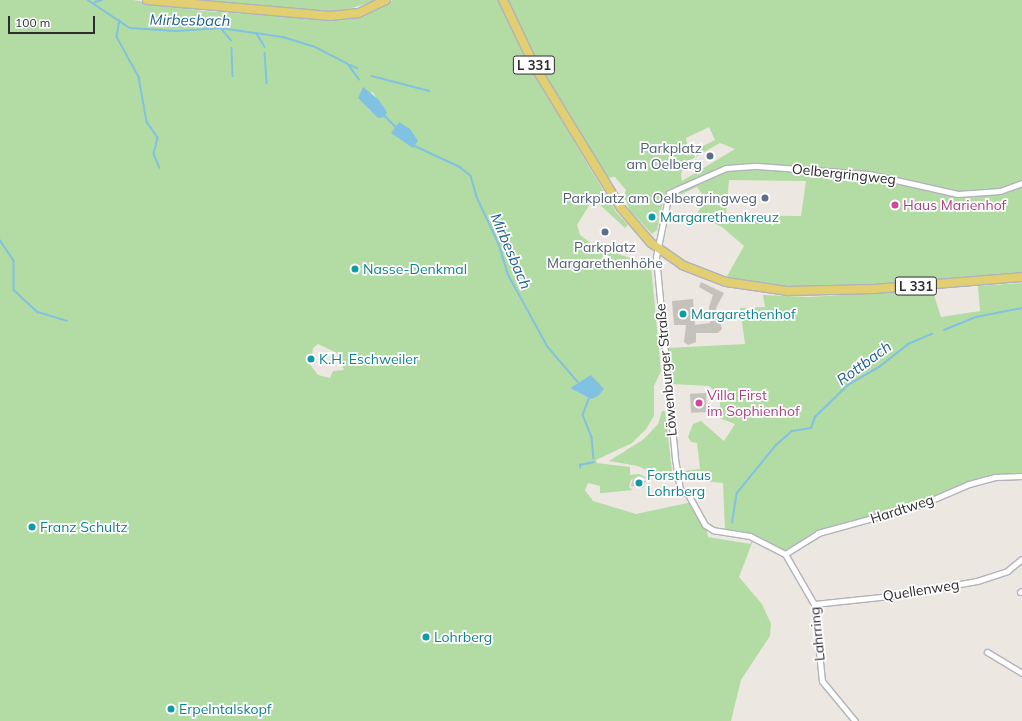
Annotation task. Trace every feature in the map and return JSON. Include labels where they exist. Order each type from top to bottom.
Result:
[{"type":"main road","points":[[147,0],[330,16],[359,13],[386,0]]},
{"type":"main road","name":"L 331","points":[[503,0],[525,50],[625,214],[657,249],[700,274],[770,290],[832,291],[1022,277]]},
{"type":"street","name":"Oelbergringweg","points":[[669,193],[726,168],[757,166],[869,174],[958,194],[1000,191],[1022,183]]},
{"type":"street","name":"Löwenburger Straße","points":[[669,193],[657,249],[666,374],[680,490],[688,494],[705,525],[713,530],[750,536],[785,554]]},
{"type":"street","name":"Hardtweg","points":[[785,554],[818,533],[920,505],[975,482],[995,477],[1022,476]]},
{"type":"street","name":"Lahrring","points":[[785,554],[814,604],[822,681],[855,721]]},
{"type":"street","name":"Quellenweg","points":[[814,604],[899,595],[977,581],[1007,571],[1022,559]]},
{"type":"street","points":[[987,652],[1022,673]]},
{"type":"green space","points":[[0,0],[133,0],[203,11],[341,20],[363,17],[393,0],[500,0],[530,67],[616,212],[628,225],[625,228],[598,203],[590,204],[577,225],[580,235],[592,244],[651,266],[661,371],[654,386],[654,416],[646,429],[632,443],[596,460],[597,463],[630,467],[630,475],[639,474],[654,481],[639,476],[631,480],[629,487],[633,490],[600,493],[600,486],[588,483],[585,490],[593,501],[636,514],[692,502],[706,526],[708,537],[750,544],[754,538],[739,577],[762,604],[771,624],[770,636],[741,680],[731,721],[0,721]],"holes":[[[372,91],[383,108],[387,112],[370,111],[366,104]],[[318,344],[337,353],[344,370],[333,371],[330,378],[318,375],[311,366],[313,348]],[[584,380],[591,399],[570,388]]]},
{"type":"green space","points":[[175,0],[379,0],[338,12]]},
{"type":"green space","points":[[507,0],[1022,0],[1022,277],[810,290],[764,288],[726,278],[744,246],[722,227],[697,215],[705,198],[697,187],[671,199],[664,196],[657,230],[652,234],[629,209],[624,196],[626,190],[615,177],[605,178],[531,53]],"holes":[[[709,127],[715,140],[689,153],[686,138]],[[720,143],[735,149],[682,181],[681,174],[685,163]],[[729,180],[806,181],[801,216],[726,215]]]},
{"type":"green space","points":[[1022,283],[1022,477],[969,486],[873,521],[819,534],[787,554],[750,533],[725,530],[723,483],[681,479],[682,471],[700,469],[697,443],[691,442],[688,437],[693,424],[701,421],[724,441],[735,424],[712,415],[720,406],[720,396],[709,386],[671,384],[666,348],[745,344],[740,308],[765,307],[763,295],[810,297],[932,289],[941,317],[980,311],[978,286]]},
{"type":"green space","points":[[662,411],[665,411],[673,479],[667,480],[638,466],[609,461],[644,439],[658,424]]},
{"type":"water","points":[[363,87],[378,99],[387,112],[385,117],[378,118],[358,98]]},
{"type":"water","points":[[399,122],[410,129],[418,141],[413,148],[391,133]]},
{"type":"water","points":[[591,375],[604,389],[598,396],[591,399],[570,388]]},
{"type":"building","name":"Margarethenhof","points":[[701,282],[724,293],[716,308],[722,329],[718,333],[696,333],[696,342],[688,345],[684,342],[686,325],[674,325],[672,301],[693,299],[695,325],[710,323],[709,307],[713,295],[699,287]]},
{"type":"building","name":"Villa First im Sophienhof","points":[[706,393],[707,412],[691,413],[690,394]]},
{"type":"building","name":"Forsthaus Lohrberg","points":[[638,478],[646,481],[643,488],[631,486],[633,479],[637,481]]},
{"type":"waterway","name":"Mirbesbach","points":[[88,0],[130,28],[176,31],[221,28],[283,37],[313,46],[348,64],[359,79]]},
{"type":"waterway","points":[[95,2],[102,0]]},
{"type":"waterway","points":[[120,20],[117,37],[139,77],[147,122],[158,138],[154,154],[160,168]]},
{"type":"waterway","points":[[221,28],[231,40]]},
{"type":"waterway","points":[[257,34],[265,47]]},
{"type":"waterway","points":[[232,48],[233,76]]},
{"type":"waterway","points":[[265,53],[267,83]]},
{"type":"waterway","name":"Mirbesbach","points":[[350,65],[357,68]]},
{"type":"waterway","points":[[372,76],[429,91]]},
{"type":"waterway","name":"Mirbesbach","points":[[384,115],[397,128]]},
{"type":"waterway","name":"Mirbesbach","points":[[413,145],[460,167],[471,176],[477,197],[499,244],[508,274],[548,347],[578,382]]},
{"type":"waterway","points":[[0,240],[14,261],[14,290],[38,312],[67,321]]},
{"type":"waterway","name":"Rottbach","points":[[944,330],[976,317],[1022,308]]},
{"type":"waterway","name":"Rottbach","points":[[732,523],[737,493],[776,445],[792,431],[811,428],[815,417],[848,385],[879,367],[908,344],[932,334]]},
{"type":"waterway","name":"Mirbesbach","points":[[590,397],[583,415],[592,437],[594,458]]},
{"type":"waterway","name":"Mirbesbach","points":[[580,468],[580,465],[594,462]]},
{"type":"place","name":"Parkplatz am Oelberg","points":[[710,156]]},
{"type":"place","name":"Parkplatz am Oelbergringweg","points":[[765,198]]},
{"type":"place","name":"Haus Marienhof","points":[[895,205]]},
{"type":"place","name":"Margarethenkreuz","points":[[652,217]]},
{"type":"place","name":"Parkplatz Margarethenhöhe","points":[[605,232]]},
{"type":"place","name":"Nasse-Denkmal","points":[[355,269]]},
{"type":"place","name":"Margarethenhof","points":[[683,314]]},
{"type":"place","name":"K.H. Eschweiler","points":[[311,359]]},
{"type":"place","name":"Villa First im Sophienhof","points":[[699,403]]},
{"type":"place","name":"Forsthaus Lohrberg","points":[[639,483]]},
{"type":"place","name":"Franz Schultz","points":[[32,527]]},
{"type":"place","name":"Lohrberg","points":[[426,637]]},
{"type":"place","name":"Erpelntalskopf","points":[[171,709]]}]
